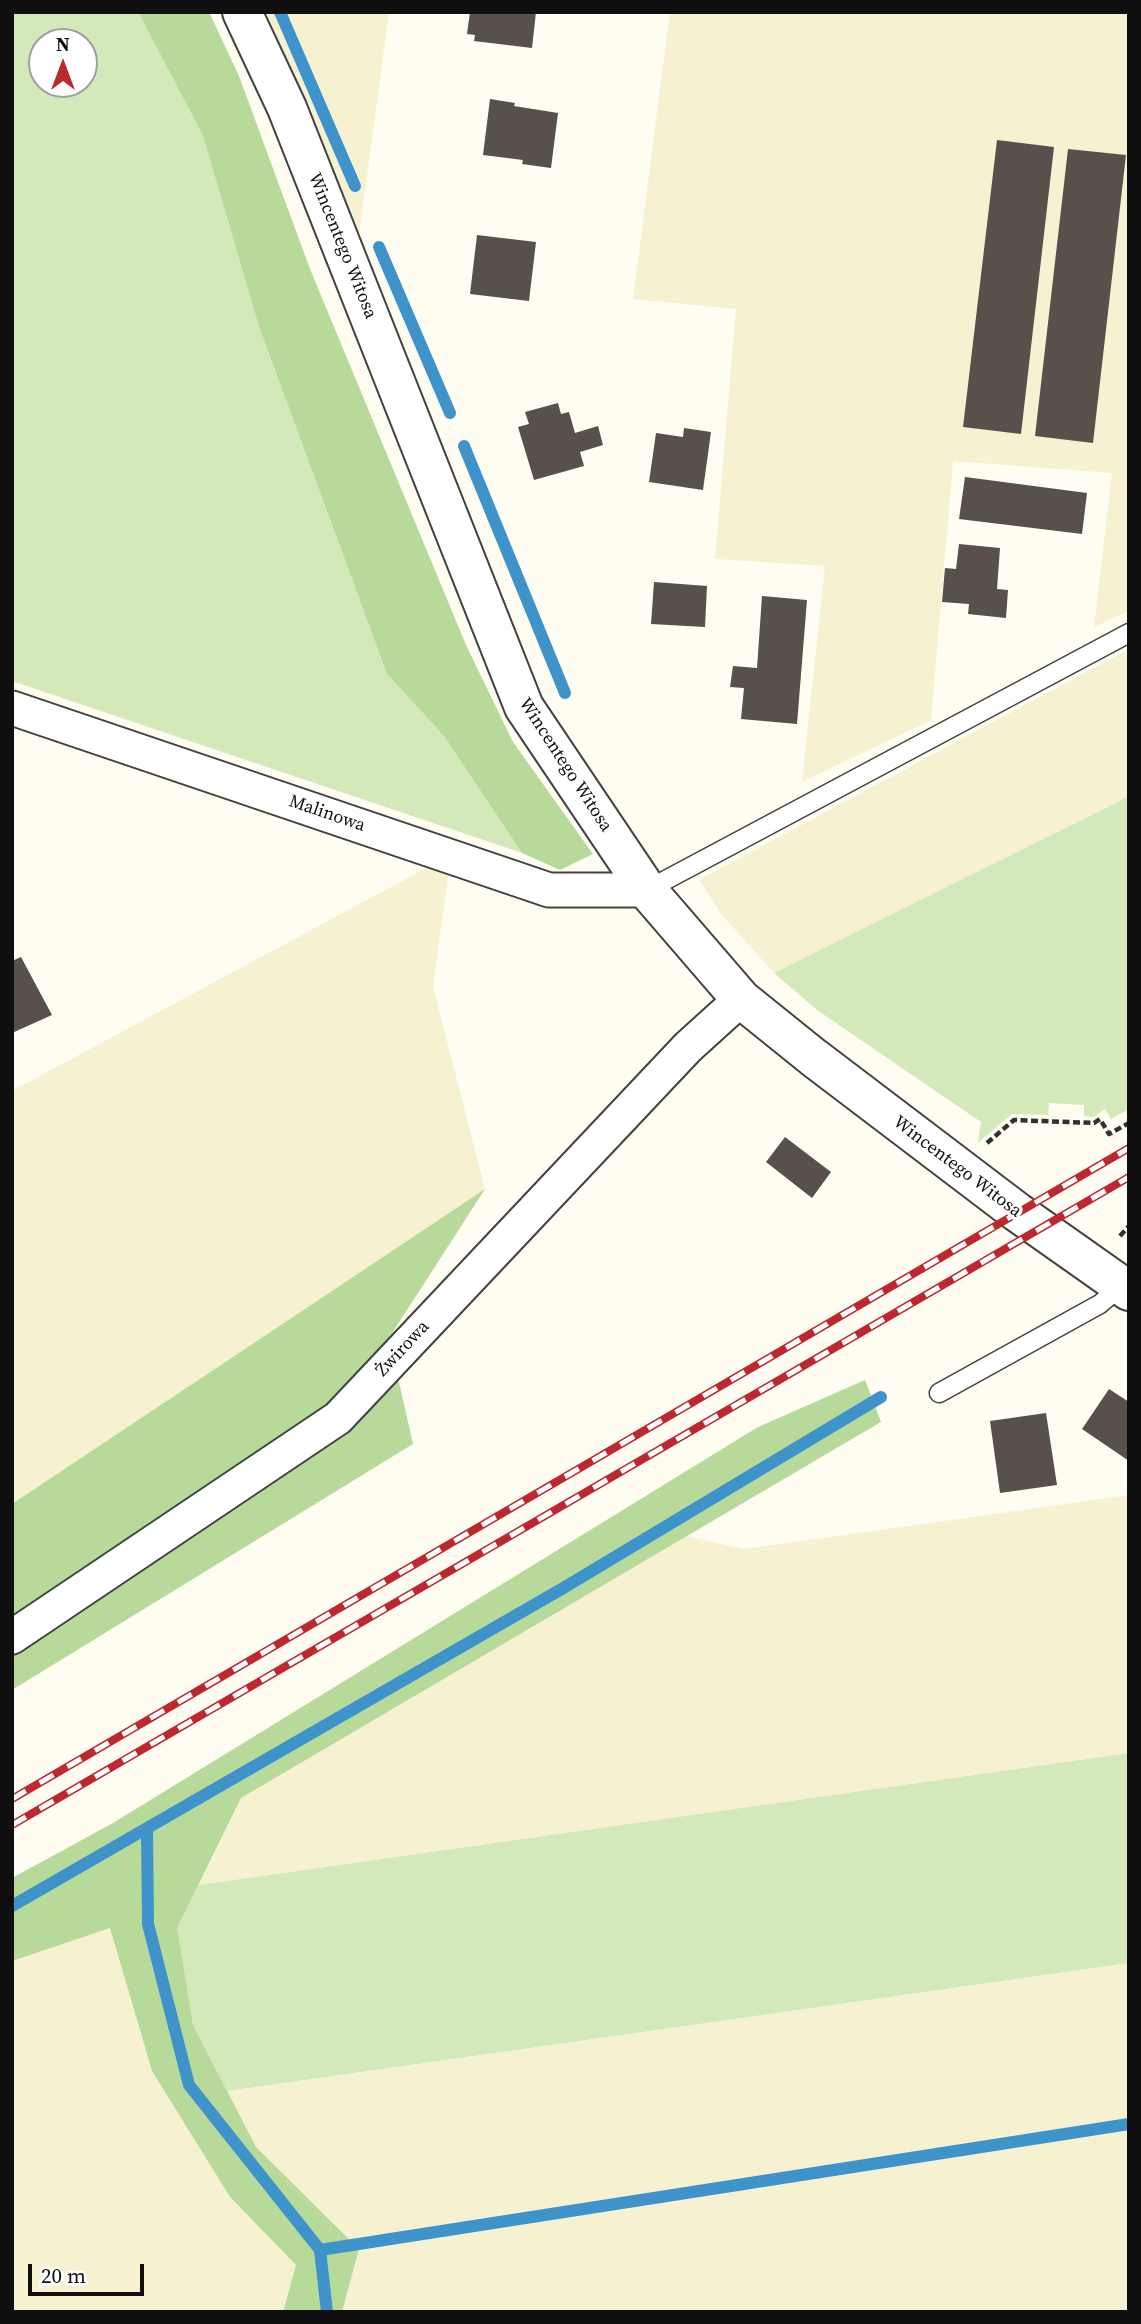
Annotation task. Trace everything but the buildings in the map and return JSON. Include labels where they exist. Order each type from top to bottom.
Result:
[{"type":"street","name":"Wincentego Witosa","points":[[242,12],[288,108],[524,707],[647,890],[741,999],[1006,1204],[1125,1288]]},
{"type":"street","name":"Malinowa","points":[[12,708],[549,890],[647,890]]},
{"type":"street","name":"Żwirowa","points":[[12,1637],[338,1418],[688,1047],[741,999]]},
{"type":"lane","points":[[647,890],[1129,634]]},
{"type":"lane","points":[[939,1393],[1125,1288]]},
{"type":"path","points":[[978,1151],[1014,1120],[1094,1123],[1100,1119],[1109,1134],[1129,1123]]},
{"type":"shaded area","points":[[267,12],[389,12],[357,250]]},
{"type":"shaded area","points":[[670,12],[1129,12],[1129,611],[1094,627],[1112,473],[953,461],[931,720],[802,782],[825,566],[715,559],[736,309],[633,299]]},
{"type":"shaded area","points":[[1129,649],[1129,796],[774,973],[722,915],[699,880]]},
{"type":"shaded area","points":[[432,865],[449,869],[433,987],[485,1189],[12,1504],[12,1091]]},
{"type":"shaded area","points":[[1129,1495],[1129,1753],[198,1885],[241,1798],[686,1536],[744,1549]]},
{"type":"shaded area","points":[[110,1927],[152,2071],[230,2197],[296,2265],[283,2312],[12,2312],[12,1961]]},
{"type":"shaded area","points":[[1129,1963],[1129,2312],[342,2312],[359,2249],[256,2147],[227,2091]]},
{"type":"green space","points":[[12,12],[138,12],[203,136],[259,327],[387,674],[444,736],[522,853],[12,681]]},
{"type":"green space","points":[[138,12],[209,12],[239,76],[310,269],[466,645],[513,742],[593,854],[560,870],[522,853],[444,736],[387,674],[259,327],[203,136]]},
{"type":"green space","points":[[1129,796],[1129,1109],[1111,1119],[1105,1109],[1093,1117],[1084,1116],[1084,1105],[1049,1103],[1048,1115],[1012,1114],[978,1143],[981,1122],[817,1010],[774,973]]},
{"type":"green space","points":[[485,1189],[389,1338],[413,1444],[12,1690],[12,1504]]},
{"type":"green space","points":[[865,1380],[881,1422],[241,1798],[177,1928],[193,2025],[256,2147],[359,2249],[342,2312],[283,2312],[296,2265],[230,2197],[152,2071],[110,1928],[12,1961],[12,1878],[113,1823],[758,1427]]},
{"type":"green space","points":[[1129,1753],[1129,1963],[227,2091],[193,2025],[176,1929],[198,1885]]},
{"type":"waterway","points":[[280,12],[355,186]]},
{"type":"waterway","points":[[379,247],[450,413]]},
{"type":"waterway","points":[[464,446],[565,693]]},
{"type":"waterway","points":[[12,1906],[565,1587],[881,1397]]},
{"type":"waterway","points":[[147,1828],[148,1924],[189,2085],[320,2250],[327,2312]]},
{"type":"waterway","points":[[320,2250],[1129,2124]]},
{"type":"railway","points":[[12,1799],[1129,1148]]},
{"type":"railway","points":[[12,1825],[1129,1177]]}]
